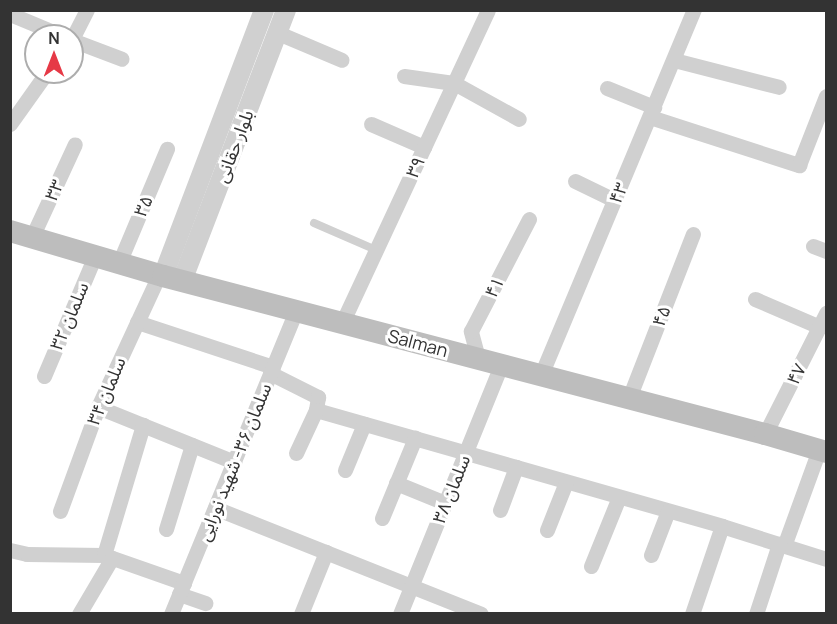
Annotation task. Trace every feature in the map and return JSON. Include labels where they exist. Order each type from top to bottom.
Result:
[{"type":"main road","name":"Salman","points":[[10,231],[168,277],[823,451]]},
{"type":"street","points":[[80,24],[87,10]]},
{"type":"street","name":"بلوار حقانی","points":[[168,277],[264,10]]},
{"type":"street","name":"بلوار حقانی","points":[[168,277],[278,33],[286,10]]},
{"type":"street","name":"۳۹","points":[[342,323],[488,10]]},
{"type":"street","name":"۴۳","points":[[541,375],[694,10]]},
{"type":"street","points":[[10,14],[34,24]]},
{"type":"street","points":[[278,33],[342,60]]},
{"type":"street","points":[[84,44],[122,59]]},
{"type":"street","points":[[674,60],[779,87]]},
{"type":"street","points":[[404,76],[454,83],[519,119]]},
{"type":"street","points":[[11,120],[38,84]]},
{"type":"street","points":[[607,88],[652,112],[799,165],[826,96]]},
{"type":"street","points":[[370,124],[424,147]]},
{"type":"street","name":"۳۳","points":[[32,237],[75,144]]},
{"type":"street","name":"۳۵","points":[[119,263],[167,149]]},
{"type":"street","points":[[575,181],[614,200]]},
{"type":"street","name":"۴۱","points":[[478,358],[471,331],[529,219]]},
{"type":"street","name":"۴۵","points":[[629,398],[693,234]]},
{"type":"street","name":"سلمان ۳۲","points":[[44,376],[95,256]]},
{"type":"street","name":"سلمان ۳۴","points":[[60,511],[98,407],[137,322],[168,277]]},
{"type":"street","points":[[755,299],[823,320]]},
{"type":"street","name":"سلمان ۳۶- شهید نورایی","points":[[171,614],[296,311]]},
{"type":"street","name":"۴۷","points":[[765,434],[823,320]]},
{"type":"street","points":[[137,322],[272,370],[318,397],[316,410],[296,453]]},
{"type":"street","name":"سلمان ۳۸","points":[[400,614],[501,364]]},
{"type":"street","points":[[98,407],[234,462]]},
{"type":"street","points":[[316,410],[722,526],[826,560]]},
{"type":"street","points":[[345,470],[364,424]]},
{"type":"street","points":[[79,614],[108,557],[143,425]]},
{"type":"street","points":[[382,518],[415,438]]},
{"type":"street","points":[[166,529],[192,445]]},
{"type":"street","points":[[756,614],[781,545],[823,451]]},
{"type":"street","points":[[500,510],[516,467]]},
{"type":"street","points":[[547,531],[566,482]]},
{"type":"street","points":[[396,483],[445,503]]},
{"type":"street","points":[[591,566],[619,496]]},
{"type":"street","points":[[215,508],[411,586],[463,610],[481,614]]},
{"type":"street","points":[[651,555],[668,511]]},
{"type":"street","points":[[692,614],[722,526]]},
{"type":"street","points":[[10,550],[27,554],[108,557],[181,589],[206,603]]},
{"type":"street","points":[[301,614],[326,552]]},
{"type":"lane","points":[[314,224],[376,250]]}]
